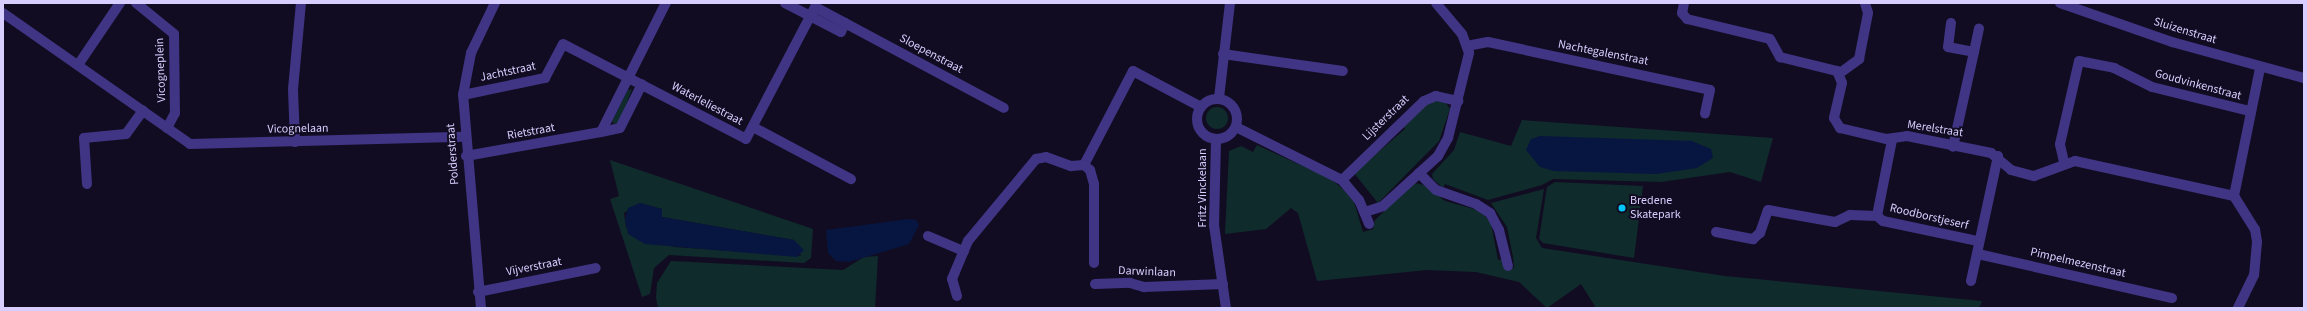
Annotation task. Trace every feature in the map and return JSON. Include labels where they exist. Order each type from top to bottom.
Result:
[{"type":"street","points":[[78,65],[120,3]]},
{"type":"street","name":"Vicogneplein","points":[[136,3],[174,34],[175,113],[167,128]]},
{"type":"street","points":[[295,142],[293,90],[301,3]]},
{"type":"street","name":"Polderstraat","points":[[481,308],[478,292],[464,136],[463,95],[471,53],[495,3]]},
{"type":"street","points":[[600,132],[666,3]]},
{"type":"street","points":[[785,3],[810,16]]},
{"type":"street","points":[[1219,98],[1230,3]]},
{"type":"street","points":[[1365,212],[1383,206],[1419,173],[1446,144],[1468,63],[1467,46],[1460,30],[1436,3]]},
{"type":"street","points":[[1684,3],[1682,13],[1687,19],[1770,39],[1780,57],[1840,73],[1859,59],[1868,13],[1865,3]]},
{"type":"street","name":"Sluizenstraat","points":[[2060,3],[2260,68],[2304,78]]},
{"type":"street","name":"Sloepenstraat","points":[[810,16],[815,7],[1004,108]]},
{"type":"street","name":"Vicognelaan","points":[[3,13],[190,144],[464,136]]},
{"type":"street","name":"Waterleliestraat","points":[[642,84],[746,139],[810,16]]},
{"type":"street","points":[[1952,23],[1948,47],[1974,52]]},
{"type":"street","points":[[1953,147],[1979,29]]},
{"type":"street","name":"Nachtegalenstraat","points":[[1467,46],[1488,42],[1710,90],[1705,113]]},
{"type":"street","name":"Jachtstraat","points":[[463,95],[545,78],[563,44],[628,77]]},
{"type":"street","points":[[1223,54],[1343,71]]},
{"type":"street","name":"Goudvinkenstraat","points":[[2064,162],[2060,144],[2079,61],[2114,68],[2152,87],[2250,112]]},
{"type":"street","points":[[2238,308],[2254,275],[2257,242],[2255,229],[2234,196],[2260,68]]},
{"type":"street","points":[[1084,165],[1133,71],[1201,107]]},
{"type":"street","name":"Merelstraat","points":[[1840,73],[1842,83],[1836,124],[1892,140],[1907,136],[1998,156]]},
{"type":"street","points":[[628,77],[642,84]]},
{"type":"street","name":"Rietstraat","points":[[466,156],[620,128],[642,84]]},
{"type":"street","name":"Lijsterstraat","points":[[1342,180],[1424,101],[1436,96],[1458,101]]},
{"type":"street","points":[[1201,107],[1219,98]]},
{"type":"street","points":[[1201,107],[1199,128],[1216,139],[1228,136],[1236,127],[1235,109],[1219,98]]},
{"type":"street","points":[[87,184],[84,138],[126,134],[143,111]]},
{"type":"street","name":"Waterleliestraat","points":[[753,127],[851,179]]},
{"type":"street","points":[[1236,127],[1342,180],[1365,212],[1369,224]]},
{"type":"street","name":"Fritz Vinckelaan","points":[[1216,139],[1214,225],[1226,308]]},
{"type":"street","name":"Roodborstjeserf","points":[[1877,216],[1892,140]]},
{"type":"street","points":[[1998,156],[2011,170],[2037,176],[2064,162],[2082,162],[2234,196]]},
{"type":"street","name":"Roodborstjeserf","points":[[1971,281],[1978,254],[1977,241],[1998,156]]},
{"type":"street","points":[[957,296],[952,279],[964,251],[1013,184],[1036,159],[1046,157],[1071,166],[1084,165],[1090,170],[1094,184],[1094,263]]},
{"type":"street","points":[[1419,173],[1436,190],[1488,211],[1499,230],[1508,266]]},
{"type":"street","name":"Roodborstjeserf","points":[[1716,232],[1753,239],[1760,233],[1768,210],[1835,222],[1850,214],[1877,216],[1883,221],[1977,241]]},
{"type":"street","points":[[928,236],[964,251]]},
{"type":"street","name":"Pimpelmezenstraat","points":[[1978,254],[2172,298]]},
{"type":"street","name":"Vijverstraat","points":[[478,292],[596,268]]},
{"type":"street","name":"Darwinlaan","points":[[1095,284],[1130,283],[1144,287],[1223,284]]},
{"type":"green space","points":[[632,89],[619,123],[614,124],[612,121],[628,90]]},
{"type":"green space","points":[[1435,100],[1446,103],[1450,109],[1439,141],[1378,203],[1354,173],[1405,129],[1403,126],[1423,105]]},
{"type":"green space","points":[[1217,107],[1225,110],[1228,118],[1225,126],[1217,129],[1209,126],[1206,118],[1209,110]]},
{"type":"green space","points":[[1522,120],[1773,138],[1761,182],[1730,172],[1661,182],[1553,179],[1542,185],[1488,200],[1445,184],[1443,188],[1433,179],[1432,174],[1454,150],[1460,132],[1511,146]]},
{"type":"green space","points":[[1257,145],[1331,179],[1344,190],[1354,202],[1363,232],[1373,229],[1375,220],[1414,183],[1425,185],[1445,201],[1481,211],[1491,223],[1498,260],[1503,259],[1505,269],[1514,268],[1507,227],[1491,203],[1544,189],[1536,238],[1542,248],[1725,276],[1982,301],[1979,308],[1596,308],[1581,284],[1547,308],[1519,282],[1476,272],[1427,270],[1317,281],[1298,213],[1291,208],[1266,229],[1225,234],[1229,151],[1241,146],[1253,152]]},
{"type":"green space","points":[[610,160],[813,229],[811,258],[804,263],[669,255],[654,268],[650,294],[642,297],[610,199],[619,196]],"holes":[[[640,203],[662,209],[662,217],[794,240],[801,256],[675,247],[626,227],[624,213]]]},
{"type":"green space","points":[[1555,182],[1643,186],[1634,258],[1543,243],[1539,239],[1547,187]]},
{"type":"green space","points":[[878,256],[875,308],[658,308],[656,298],[657,283],[671,261],[843,270],[864,257]]},
{"type":"water","points":[[1540,136],[1692,141],[1711,149],[1713,158],[1697,168],[1656,174],[1554,171],[1540,167],[1526,150],[1531,139]]},
{"type":"water","points":[[640,203],[662,209],[662,217],[794,240],[804,250],[797,257],[645,244],[628,234],[625,220],[628,208]]},
{"type":"water","points":[[909,219],[916,220],[919,225],[909,244],[849,262],[836,261],[828,253],[826,230]]},
{"type":"place","name":"Bredene Skatepark","points":[[1622,208]]}]
